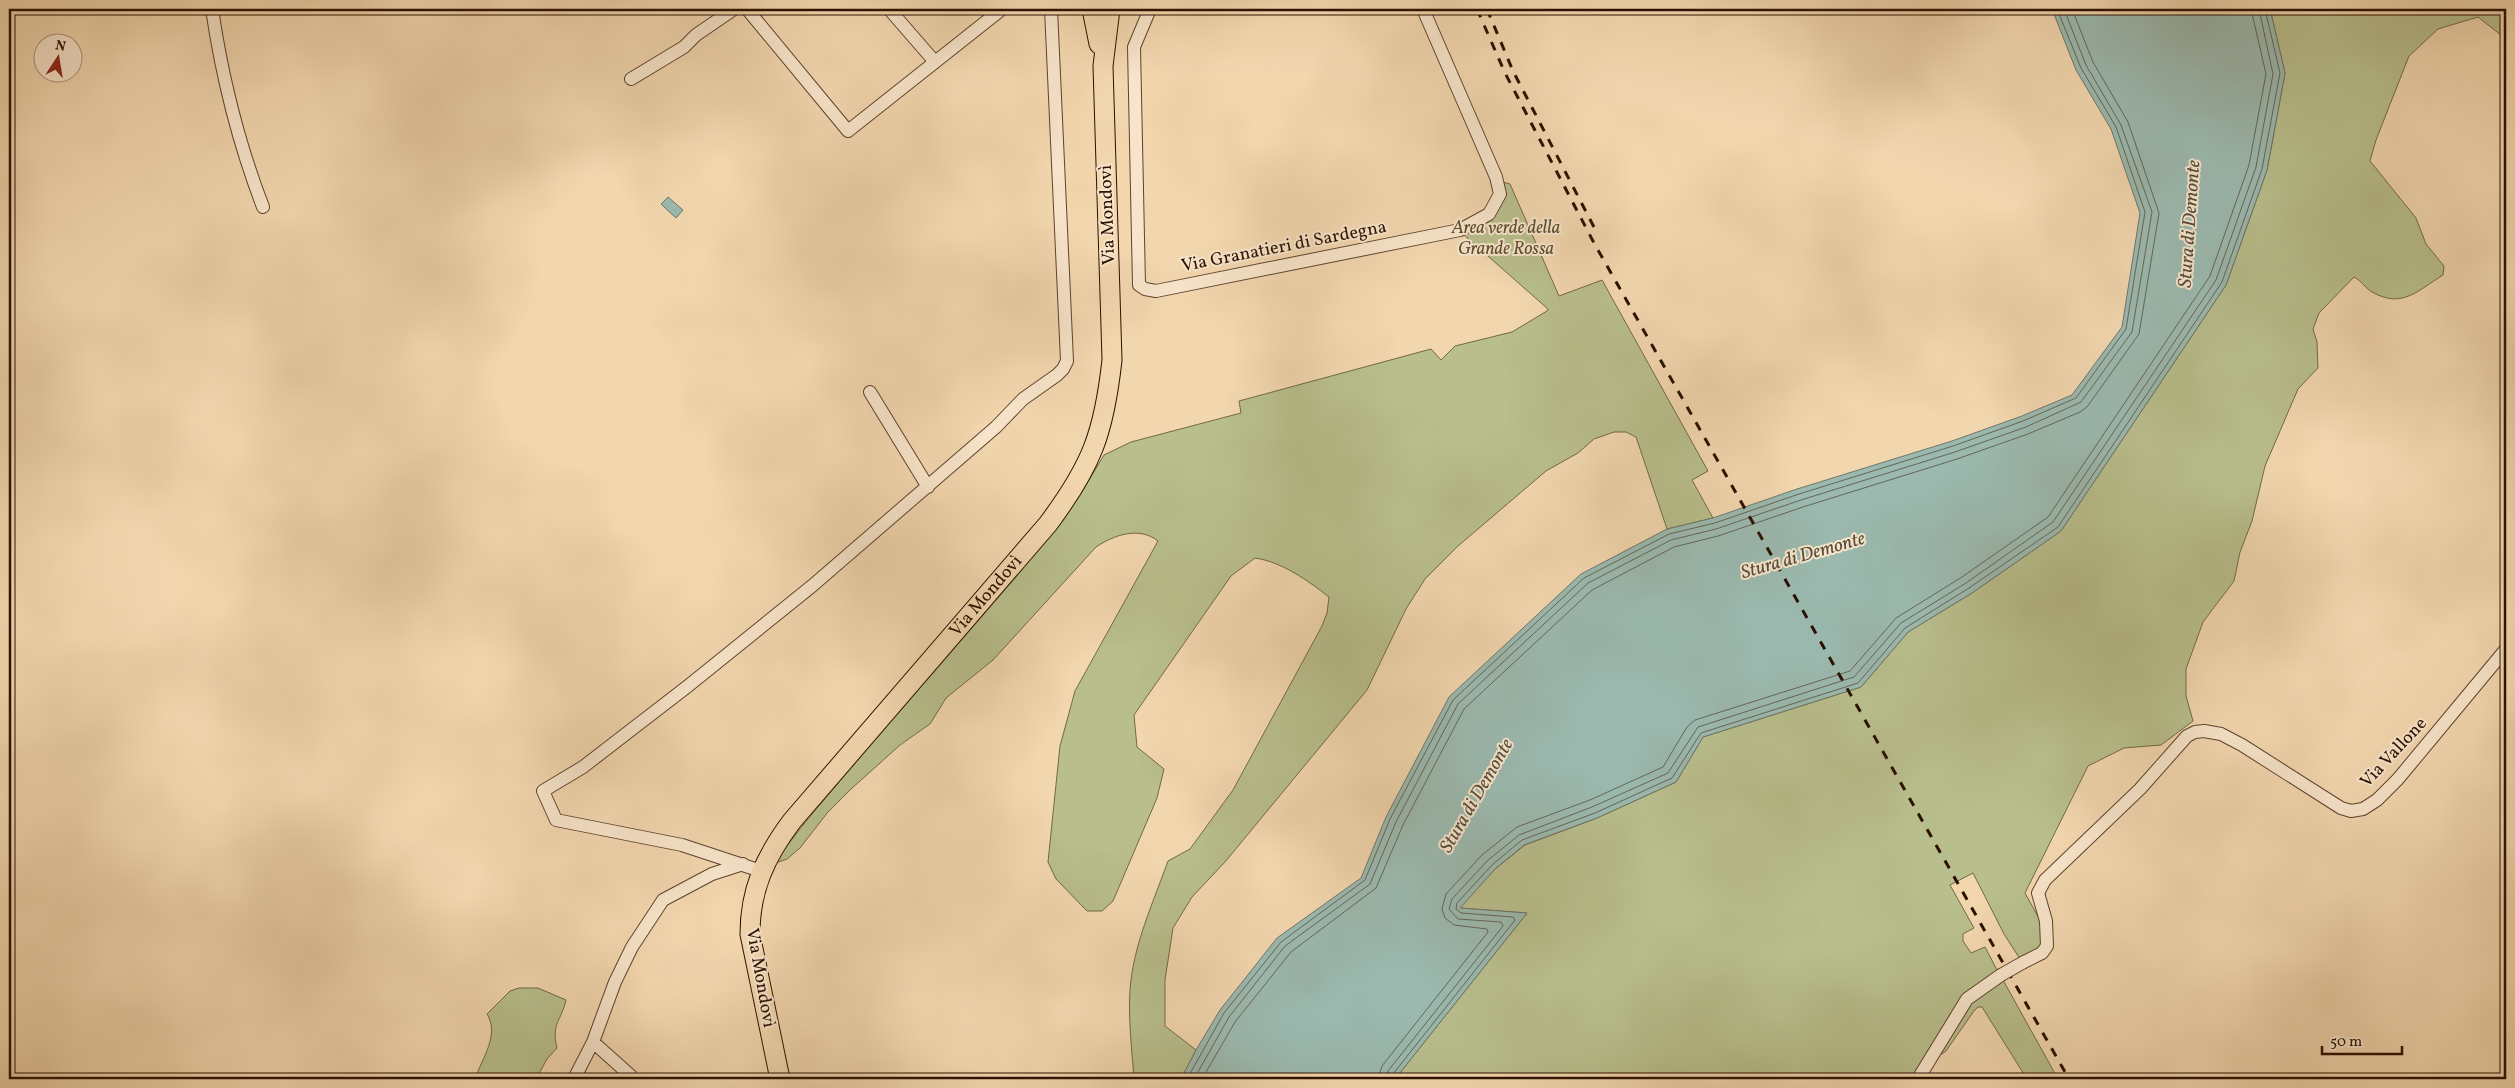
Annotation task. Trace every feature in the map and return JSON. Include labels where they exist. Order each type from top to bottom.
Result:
[{"type":"main road","name":"Via Mondovì","points":[[1092,9],[1103,66]]},
{"type":"main road","name":"Via Mondovì","points":[[780,1079],[750,934],[752,867],[774,844],[1048,524],[1072,492],[1086,467],[1099,435],[1108,400],[1112,360],[1103,66],[1110,9]]},
{"type":"street","points":[[212,9],[228,101],[244,157],[263,207]]},
{"type":"street","points":[[631,79],[684,47],[696,35],[734,9]]},
{"type":"street","points":[[747,9],[848,131],[1002,9]]},
{"type":"street","points":[[889,9],[935,62]]},
{"type":"street","points":[[752,867],[652,838],[556,820],[543,791],[583,767],[688,686],[812,586],[996,427],[1023,399],[1064,369],[1067,361],[1051,9]]},
{"type":"street","name":"Via Granatieri di Sardegna","points":[[1150,9],[1137,36],[1134,57],[1139,285],[1145,289],[1156,291],[1460,230],[1489,214],[1500,194],[1496,177],[1423,9]]},
{"type":"street","points":[[870,392],[928,487]]},
{"type":"street","name":"Via Vallone","points":[[1918,1079],[1967,999],[2001,975],[2042,953],[2047,946],[2046,921],[2038,893],[2045,880],[2140,789],[2187,736],[2204,731],[2221,734],[2242,745],[2341,808],[2351,811],[2362,809],[2377,800],[2398,779],[2506,649]]},
{"type":"street","points":[[574,1079],[593,1042],[615,982],[628,956],[663,900],[712,874],[752,867]]},
{"type":"street","points":[[593,1042],[631,1076]]},
{"type":"green space","points":[[2270,9],[2506,9],[2506,39],[2478,17],[2438,29],[2409,56],[2376,140],[2370,161],[2416,218],[2426,244],[2444,266],[2443,275],[2409,296],[2392,299],[2372,292],[2354,277],[2319,313],[2313,329],[2317,342],[2318,368],[2298,389],[2265,466],[2252,521],[2240,552],[2234,581],[2203,622],[2186,669],[2186,696],[2193,721],[2161,745],[2124,748],[2088,766],[2025,893],[2041,922],[2043,940],[2037,950],[2020,959],[2004,934],[1973,873],[1950,885],[1974,928],[1963,934],[1963,941],[1971,953],[1985,947],[1998,972],[1963,996],[1911,1079],[1395,1079],[1527,913],[1459,908],[1495,869],[1525,845],[1597,818],[1676,782],[1703,737],[1861,687],[1908,632],[1972,593],[2061,531],[2226,285],[2267,170],[2285,73]]},
{"type":"green space","name":"Area verde della Grande Rossa","points":[[1503,182],[1510,184],[1559,296],[1602,280],[1708,471],[1692,480],[1713,518],[1667,529],[1636,437],[1626,432],[1614,432],[1594,439],[1578,453],[1546,471],[1458,546],[1425,579],[1406,609],[1367,690],[1225,862],[1192,897],[1173,928],[1165,980],[1165,1026],[1196,1050],[1181,1079],[1134,1079],[1130,1034],[1130,990],[1135,957],[1144,925],[1168,861],[1190,849],[1233,790],[1322,626],[1327,613],[1329,597],[1303,578],[1275,563],[1255,558],[1231,576],[1134,715],[1137,747],[1164,769],[1157,798],[1113,901],[1102,911],[1087,911],[1056,879],[1048,862],[1060,746],[1075,691],[1158,541],[1151,536],[1143,534],[1135,533],[1119,536],[1096,547],[993,660],[946,698],[930,724],[900,745],[850,790],[828,812],[800,848],[787,859],[773,864],[807,820],[1077,500],[1104,455],[1131,442],[1241,413],[1239,401],[1431,349],[1441,360],[1455,346],[1512,332],[1547,311],[1548,309],[1464,235],[1488,220],[1495,209]]},
{"type":"green space","points":[[2003,980],[2058,1079],[2027,1079],[1982,1007],[1978,1007],[1974,1011],[1946,1051],[1942,1054],[1937,1054],[1973,1000]]},
{"type":"green space","points":[[519,988],[538,988],[566,1000],[555,1033],[557,1048],[547,1059],[536,1079],[475,1079],[491,1038],[491,1022],[487,1014],[510,991]]},
{"type":"water","name":"Stura di Demonte","points":[[2052,9],[2270,9],[2285,73],[2267,170],[2226,285],[2061,531],[1972,593],[1908,632],[1861,687],[1703,737],[1676,782],[1597,818],[1524,845],[1495,869],[1460,908],[1527,913],[1395,1079],[1181,1079],[1220,1010],[1277,938],[1361,878],[1386,817],[1449,697],[1581,574],[1667,529],[1713,518],[1797,489],[1952,441],[2022,416],[2072,395],[2122,327],[2140,213],[2111,129],[2076,70]]},
{"type":"water","points":[[668,197],[683,210],[676,218],[661,204]]},
{"type":"railway","points":[[1477,9],[1505,73],[1594,243],[2069,1079]]},
{"type":"railway","points":[[1487,9],[1513,71],[1596,231]]}]
